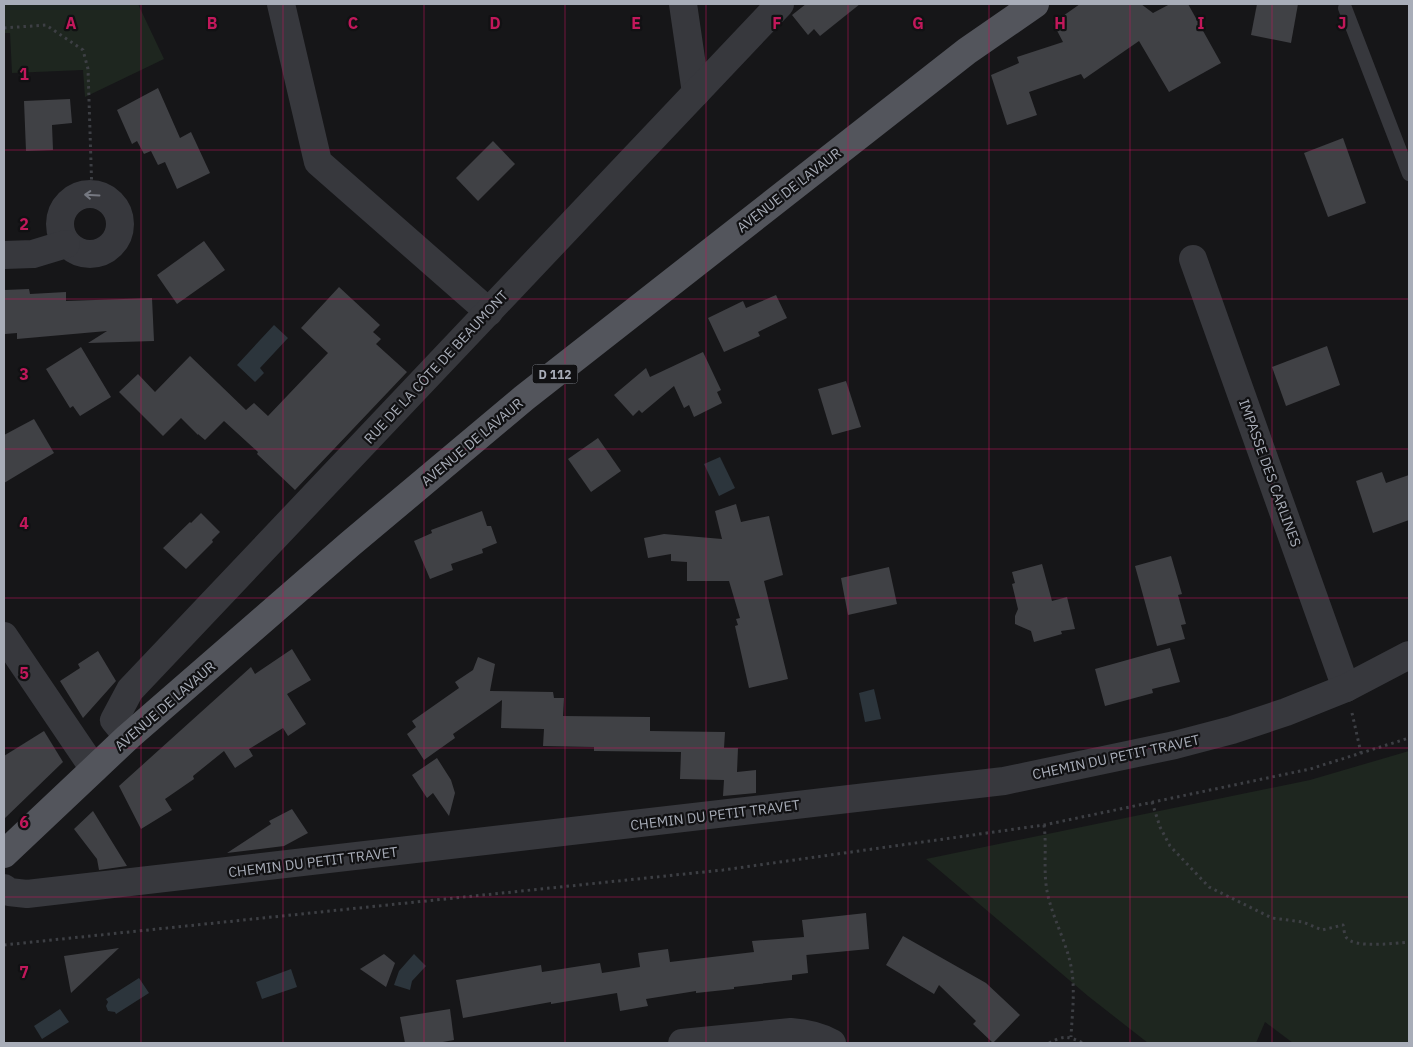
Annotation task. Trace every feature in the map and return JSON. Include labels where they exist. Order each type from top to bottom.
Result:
[{"type":"main road","name":"AVENUE DE LAVAUR","points":[[4,854],[128,737],[350,544],[524,398],[967,50],[1036,4]]},
{"type":"street","points":[[281,4],[318,162],[489,312]]},
{"type":"street","points":[[682,4],[696,93]]},
{"type":"street","name":"RUE DE LA CÔTE DE BEAUMONT","points":[[128,737],[114,720],[130,690],[780,4]]},
{"type":"street","points":[[92,194],[102,196],[110,201],[120,218],[120,229],[117,238],[103,252],[93,255],[74,251],[66,244],[60,230],[61,215],[65,206],[72,199],[92,194]]},
{"type":"street","points":[[4,255],[33,254],[66,244]]},
{"type":"street","name":"IMPASSE DES CARLINES","points":[[1193,259],[1346,688]]},
{"type":"street","points":[[4,636],[94,769]]},
{"type":"street","name":"CHEMIN DU PETIT TRAVET","points":[[4,888],[9,892],[17,894],[36,893],[1004,781],[1176,745],[1232,730],[1286,712],[1346,688],[1409,655]]},
{"type":"street","points":[[682,1043],[791,1032],[821,1037],[832,1043]]},
{"type":"lane","points":[[1345,8],[1409,174]]},
{"type":"path","points":[[4,28],[46,26],[83,50],[88,69],[92,194]]},
{"type":"path","points":[[1346,688],[1361,753]]},
{"type":"path","points":[[4,945],[723,870],[1044,825],[1310,769],[1409,738]]},
{"type":"path","points":[[1152,802],[1160,827],[1170,846],[1209,887],[1272,918],[1303,922],[1322,930],[1343,925],[1346,938],[1352,942],[1368,944],[1409,942]]},
{"type":"path","points":[[1044,825],[1044,871],[1047,892],[1072,972],[1071,1037]]},
{"type":"path","points":[[1049,1043],[1060,1038],[1071,1037],[1083,1043]]},
{"type":"shaded area","points":[[4,4],[138,4],[164,59],[85,97],[83,70],[12,73],[10,33],[4,33]]},
{"type":"shaded area","points":[[274,325],[288,338],[260,368],[264,373],[255,382],[237,365]]},
{"type":"shaded area","points":[[720,457],[735,488],[719,496],[704,464]]},
{"type":"shaded area","points":[[874,689],[881,719],[865,722],[859,693]]},
{"type":"shaded area","points":[[1409,751],[1409,1043],[1293,1043],[1265,1022],[1256,1043],[1148,1043],[1088,996],[926,859],[1310,780]]},
{"type":"shaded area","points":[[414,954],[426,966],[412,981],[410,990],[394,985],[399,971]]},
{"type":"shaded area","points":[[291,969],[297,987],[262,999],[256,982]]},
{"type":"shaded area","points":[[139,978],[149,993],[116,1014],[115,1012],[108,1011],[106,999]]},
{"type":"shaded area","points":[[60,1009],[69,1022],[42,1039],[34,1026]]},
{"type":"building","points":[[806,4],[860,4],[820,36],[814,29],[808,35],[792,15]]},
{"type":"building","points":[[1080,4],[1141,4],[1153,13],[1170,4],[1188,4],[1221,63],[1169,92],[1139,41],[1084,79],[1081,74],[1029,92],[1037,115],[1007,125],[991,75],[1019,63],[1017,57],[1063,42],[1053,23]]},
{"type":"building","points":[[1257,4],[1298,4],[1291,43],[1251,35]]},
{"type":"building","points":[[158,88],[180,138],[191,132],[210,173],[177,189],[165,162],[158,165],[151,151],[144,154],[137,141],[132,144],[117,110]]},
{"type":"building","points":[[70,99],[72,123],[52,125],[53,150],[26,151],[24,101]]},
{"type":"building","points":[[1343,138],[1366,203],[1328,217],[1304,153]]},
{"type":"building","points":[[493,141],[515,164],[478,201],[456,178]]},
{"type":"building","points":[[204,241],[225,270],[177,304],[157,275]]},
{"type":"building","points":[[339,287],[380,325],[373,332],[381,339],[376,344],[407,372],[295,490],[224,421],[205,440],[181,418],[163,436],[119,392],[138,374],[155,392],[190,356],[246,410],[254,403],[268,416],[328,353],[301,328]]},
{"type":"building","points":[[29,289],[30,294],[66,292],[66,301],[152,298],[154,341],[88,343],[107,331],[17,339],[17,333],[5,334],[4,290]]},
{"type":"building","points":[[776,295],[787,318],[758,332],[760,336],[724,352],[708,318],[743,301],[746,308]]},
{"type":"building","points":[[1327,346],[1340,385],[1286,406],[1272,367]]},
{"type":"building","points":[[81,347],[111,397],[80,416],[73,406],[70,408],[46,369]]},
{"type":"building","points":[[703,352],[721,390],[717,392],[722,403],[694,417],[689,405],[684,408],[674,386],[642,413],[639,410],[633,416],[614,395],[646,368],[650,377]]},
{"type":"building","points":[[846,381],[861,427],[832,435],[818,389]]},
{"type":"building","points":[[34,419],[54,453],[4,483],[4,435]]},
{"type":"building","points":[[598,438],[621,471],[591,492],[568,459]]},
{"type":"building","points":[[1382,472],[1386,483],[1409,475],[1409,520],[1373,533],[1356,481]]},
{"type":"building","points":[[736,504],[741,522],[769,516],[783,575],[764,581],[788,679],[749,688],[735,626],[738,625],[736,619],[740,618],[729,581],[687,581],[687,562],[671,561],[671,554],[648,558],[644,538],[664,534],[722,539],[715,511]]},
{"type":"building","points":[[482,511],[487,526],[491,526],[497,543],[482,549],[483,553],[451,564],[453,570],[430,579],[414,541],[432,533],[431,530]]},
{"type":"building","points":[[201,513],[220,532],[212,540],[213,542],[186,569],[163,548]]},
{"type":"building","points":[[1171,556],[1182,594],[1178,595],[1186,624],[1181,625],[1185,639],[1157,646],[1135,566]]},
{"type":"building","points":[[1042,564],[1052,601],[1067,597],[1075,629],[1061,631],[1062,634],[1034,642],[1031,631],[1015,624],[1015,616],[1018,609],[1012,584],[1015,583],[1012,572]]},
{"type":"building","points":[[889,567],[897,604],[848,615],[841,578]]},
{"type":"building","points":[[1170,648],[1180,682],[1152,689],[1153,693],[1105,706],[1095,669]]},
{"type":"building","points":[[292,649],[311,680],[287,694],[306,724],[288,736],[283,728],[249,749],[253,756],[235,768],[224,751],[193,776],[194,779],[165,799],[172,810],[141,829],[119,786],[251,667],[255,674]]},
{"type":"building","points":[[98,651],[116,681],[83,718],[60,681],[80,668],[78,664]]},
{"type":"building","points":[[478,657],[495,664],[490,691],[553,692],[554,698],[564,698],[563,716],[650,717],[650,731],[725,732],[724,748],[738,748],[737,772],[756,770],[756,793],[723,796],[724,780],[680,779],[681,752],[594,751],[594,747],[543,746],[544,729],[501,728],[502,700],[453,734],[455,738],[424,760],[407,734],[416,727],[412,721],[459,688],[455,682],[473,670]]},
{"type":"building","points":[[44,731],[63,762],[4,819],[4,756]]},
{"type":"building","points":[[437,758],[451,780],[455,793],[449,816],[433,793],[427,798],[412,775]]},
{"type":"building","points":[[292,809],[308,833],[284,846],[227,853],[271,824],[269,821]]},
{"type":"building","points":[[93,811],[127,866],[99,870],[97,859],[74,829]]},
{"type":"building","points":[[866,913],[869,949],[806,955],[808,973],[792,975],[792,980],[646,999],[648,1006],[620,1011],[617,993],[551,1004],[551,1002],[463,1018],[456,980],[541,965],[542,972],[600,963],[602,973],[640,967],[638,953],[668,949],[670,962],[754,952],[752,941],[804,937],[802,920]]},
{"type":"building","points":[[903,936],[986,983],[1020,1015],[993,1043],[973,1024],[976,1021],[939,985],[934,994],[886,965]]},
{"type":"building","points":[[119,948],[71,993],[64,956]]},
{"type":"building","points":[[384,954],[395,963],[386,987],[360,969]]},
{"type":"building","points":[[450,1009],[454,1040],[437,1043],[405,1043],[400,1017]]}]
